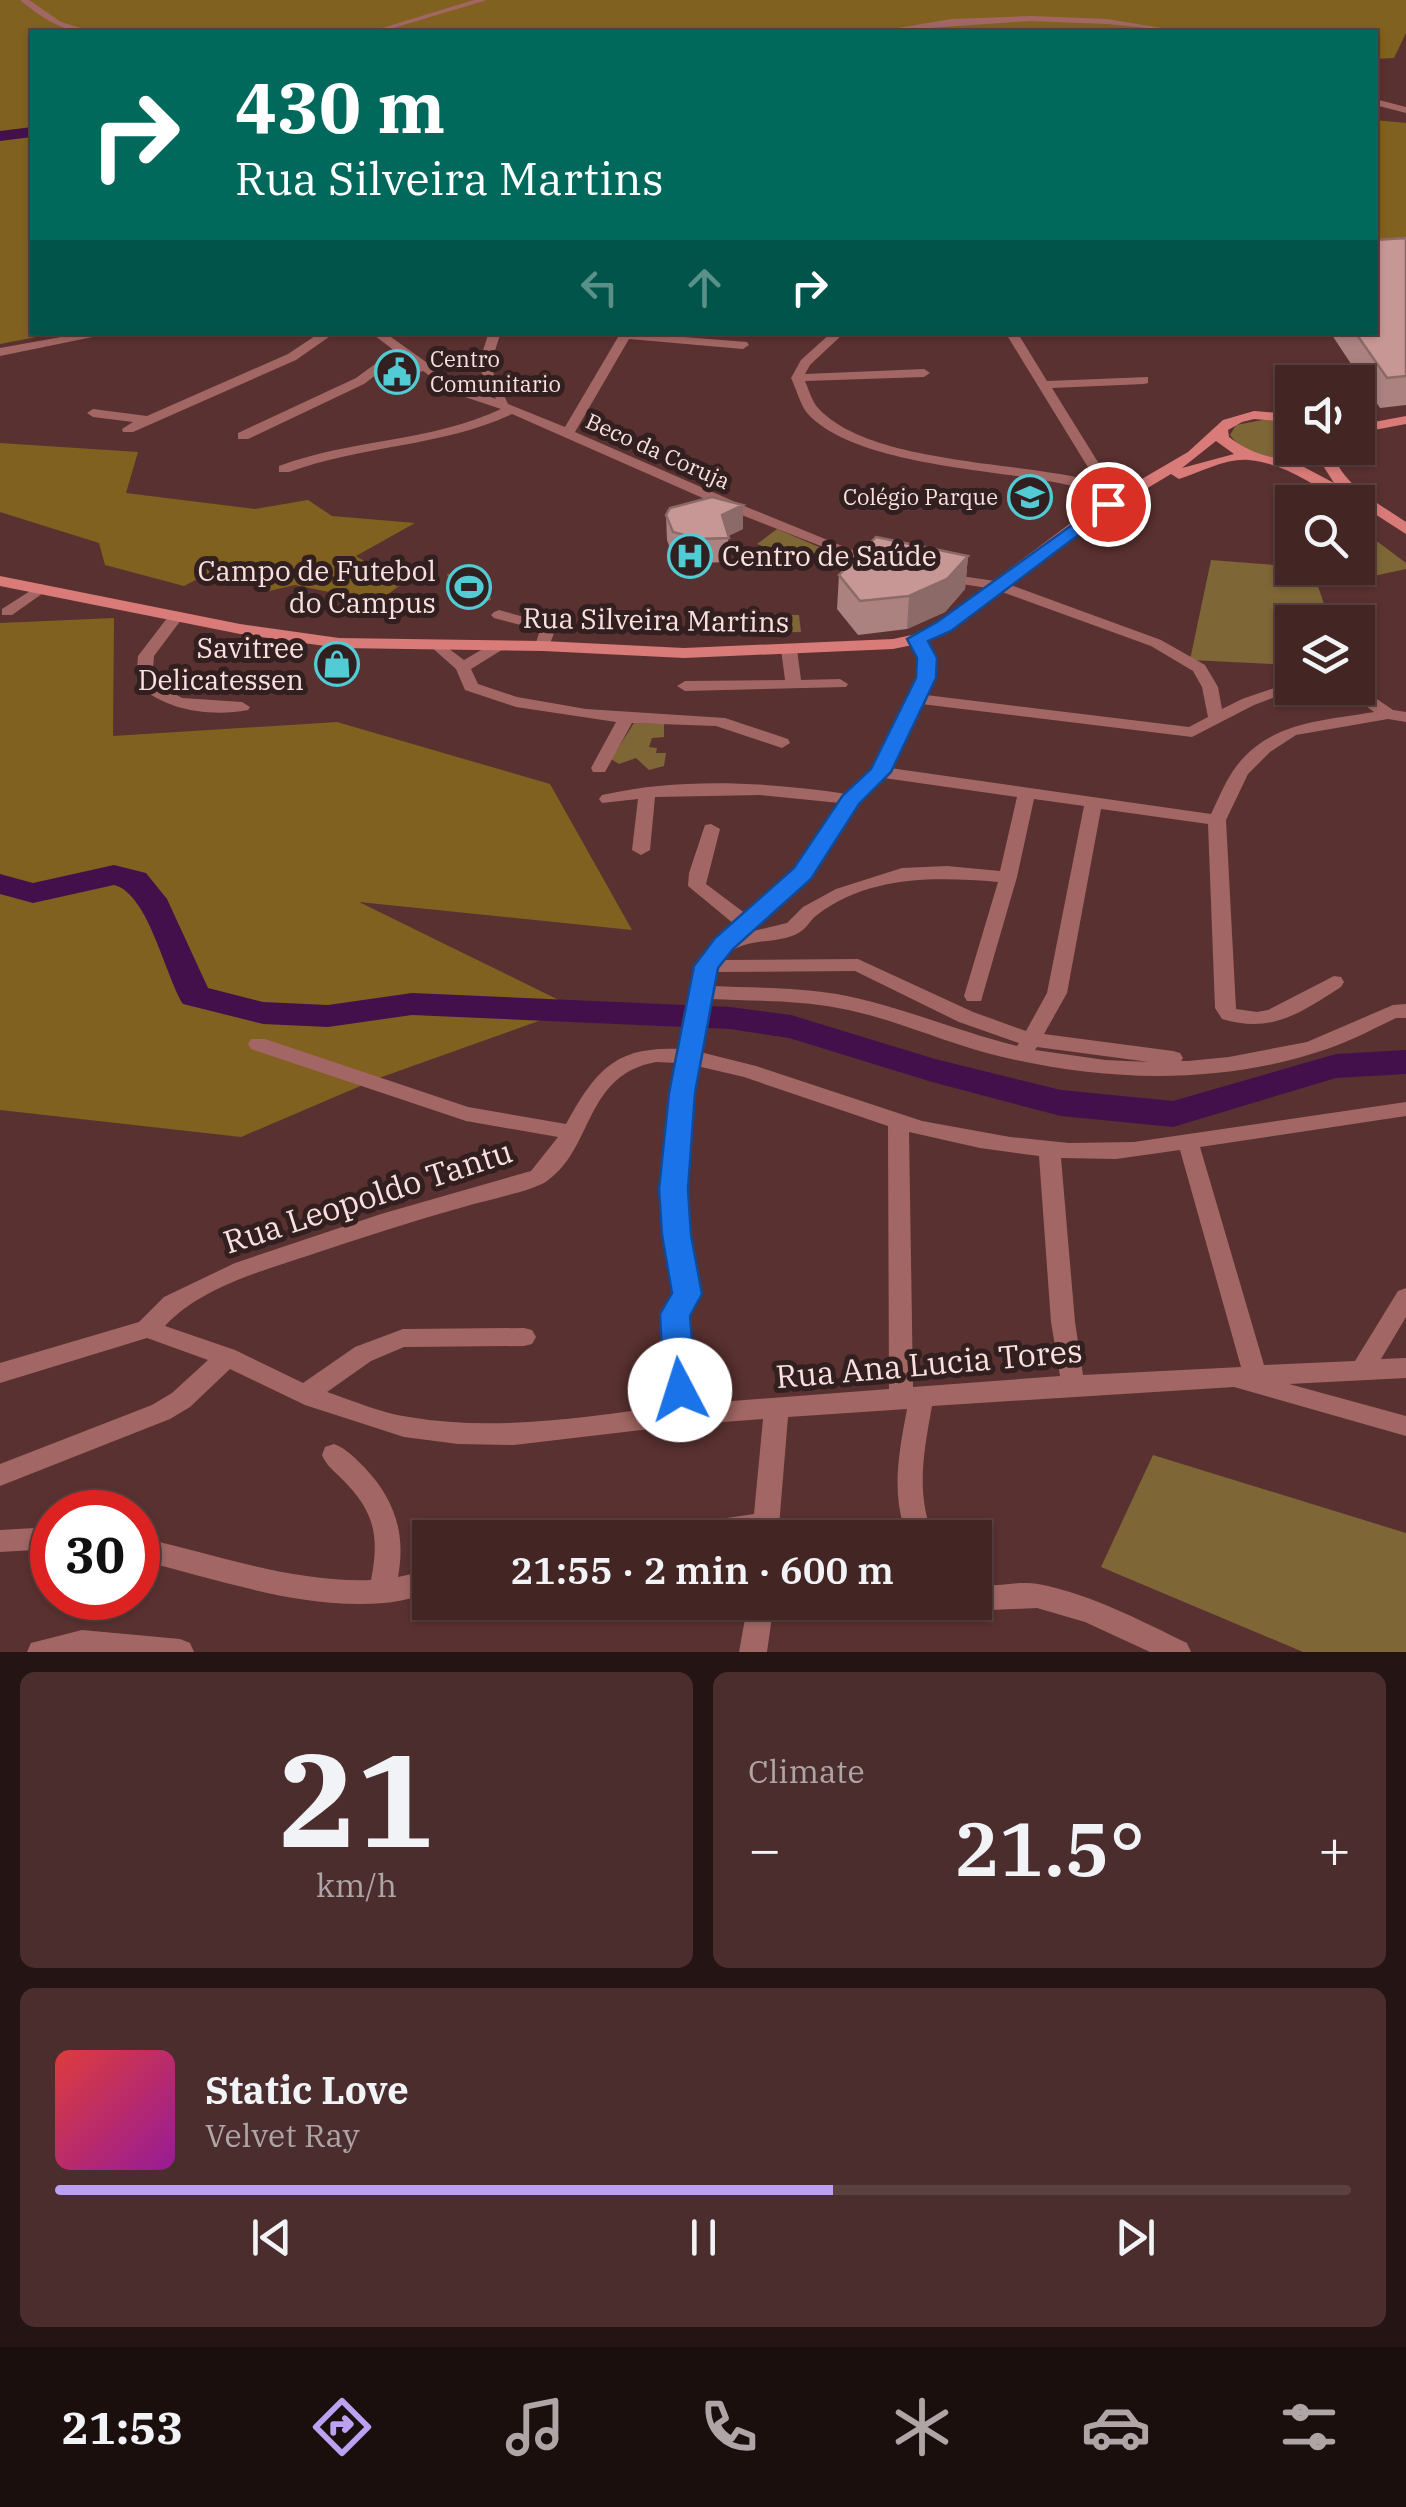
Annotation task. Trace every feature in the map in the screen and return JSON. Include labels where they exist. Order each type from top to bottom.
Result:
[{"type":"main road","points":[[1375,415],[1406,411]]},
{"type":"main road","points":[[1275,417],[1248,415],[1230,420],[1221,430],[1222,439],[1250,456],[1274,461],[1326,485]]},
{"type":"main road","points":[[1375,426],[1406,420]]},
{"type":"main road","name":"Rua Silveira Martins","points":[[1148,483],[1192,455],[1221,430]]},
{"type":"main road","name":"Rua Silveira Martins","points":[[0,580],[176,616],[339,643],[684,652],[872,646],[917,639],[944,626],[1115,492],[1216,461],[1250,456]]},
{"type":"main road","points":[[1329,465],[1341,482],[1406,529]]},
{"type":"main road","points":[[1375,519],[1406,542]]},
{"type":"street","points":[[24,0],[58,24],[82,30]]},
{"type":"street","points":[[380,30],[484,0]]},
{"type":"street","points":[[895,30],[981,20],[1069,20],[1163,30]]},
{"type":"street","points":[[1378,103],[1406,110]]},
{"type":"street","points":[[0,352],[94,335]]},
{"type":"street","points":[[128,429],[292,357],[325,335]]},
{"type":"street","name":"Beco da Coruja","points":[[380,335],[457,390],[507,407],[842,552],[886,566]]},
{"type":"street","points":[[284,469],[355,445],[439,436],[507,407],[484,366],[494,335]]},
{"type":"street","points":[[568,433],[625,335]]},
{"type":"street","points":[[637,335],[743,345]]},
{"type":"street","points":[[836,335],[804,363],[797,378],[804,397],[822,418],[864,441],[968,467],[1115,492]]},
{"type":"street","points":[[1013,335],[1115,492]]},
{"type":"street","points":[[243,436],[360,381],[386,362],[403,361],[430,380],[457,390]]},
{"type":"street","points":[[797,378],[924,373]]},
{"type":"street","points":[[1045,385],[1144,380]]},
{"type":"street","points":[[93,413],[148,420]]},
{"type":"street","points":[[927,574],[997,585],[1156,643],[1183,658],[1205,678],[1216,718]]},
{"type":"street","points":[[7,612],[41,588]]},
{"type":"street","points":[[499,615],[548,628],[542,646]]},
{"type":"street","points":[[176,616],[146,656],[144,682],[154,693],[189,706],[242,707]]},
{"type":"street","points":[[684,1414],[675,1314],[688,1294],[676,1235],[674,1189],[688,1057],[706,966],[724,944],[802,874],[851,800],[880,772],[928,667],[917,639]]},
{"type":"street","points":[[463,667],[500,645]]},
{"type":"street","points":[[438,646],[463,667],[465,679],[482,694],[627,717],[720,723],[782,742]]},
{"type":"street","points":[[789,650],[794,685]]},
{"type":"street","points":[[686,686],[840,684]]},
{"type":"street","points":[[916,699],[1142,730],[1202,730],[1216,718],[1275,691]]},
{"type":"street","points":[[1375,702],[1397,715]]},
{"type":"street","points":[[1334,982],[1273,1016],[1249,1020],[1229,1014],[1217,820],[1231,787],[1252,759],[1277,737],[1308,727],[1397,715]]},
{"type":"street","points":[[598,768],[627,717]]},
{"type":"street","points":[[880,772],[1026,796],[1217,820]]},
{"type":"street","points":[[608,800],[684,788],[770,791],[851,800]]},
{"type":"street","points":[[640,850],[647,792]]},
{"type":"street","points":[[974,996],[1026,796]]},
{"type":"street","points":[[1026,1047],[1057,993],[1093,805]]},
{"type":"street","points":[[712,830],[709,853],[696,875],[697,886],[746,924]]},
{"type":"street","points":[[724,944],[793,928],[824,902],[902,874],[947,872],[1008,877]]},
{"type":"street","points":[[706,966],[858,965],[1061,1062],[1133,1067],[1224,1064],[1313,1047],[1393,1012],[1406,1011]]},
{"type":"street","points":[[700,992],[834,1000],[1026,1047]]},
{"type":"street","points":[[258,1044],[466,1114],[570,1132]]},
{"type":"street","name":"Rua Leopoldo Tantu","points":[[147,1330],[172,1303],[244,1270],[381,1222],[528,1181],[544,1172],[620,1066],[638,1058],[688,1057],[898,1120],[984,1141],[1099,1152],[1406,1109]]},
{"type":"street","points":[[898,1120],[915,1520]]},
{"type":"street","points":[[1188,1142],[1255,1374]]},
{"type":"street","points":[[1049,1148],[1072,1385]]},
{"type":"street","points":[[1362,1369],[1406,1297]]},
{"type":"street","points":[[0,1374],[147,1330]]},
{"type":"street","name":"Rua Ana Lucia Tores","points":[[147,1330],[227,1357],[305,1395],[404,1428],[458,1434],[514,1434],[684,1414],[1072,1385],[1406,1368]]},
{"type":"street","points":[[305,1395],[348,1362],[404,1338],[524,1338]]},
{"type":"street","points":[[0,1475],[172,1406],[227,1357]]},
{"type":"street","points":[[1223,1375],[1406,1426]]},
{"type":"street","points":[[766,1520],[776,1409]]},
{"type":"street","points":[[334,1455],[367,1484],[388,1520],[391,1537],[382,1592]]},
{"type":"street","points":[[0,1541],[30,1539]]},
{"type":"street","points":[[160,1554],[265,1581],[382,1592],[412,1586]]},
{"type":"street","points":[[992,1599],[1021,1594],[1056,1600],[1177,1652]]},
{"type":"street","points":[[753,1652],[758,1620]]},
{"type":"street","points":[[41,1652],[82,1642],[105,1648],[180,1652]]},
{"type":"shaded area","points":[[0,0],[1406,0],[1406,33],[1394,58],[1378,59],[1378,30],[30,30],[30,335],[47,335],[0,344]]},
{"type":"shaded area","points":[[1378,120],[1406,123],[1406,259],[1378,262]]},
{"type":"shaded area","points":[[1275,420],[1275,457],[1259,455],[1238,443],[1230,435],[1236,425]]},
{"type":"shaded area","points":[[0,443],[138,452],[126,493],[255,509],[308,500],[332,516],[415,523],[356,556],[402,584],[377,602],[295,585],[269,591],[249,574],[239,571],[207,575],[184,586],[105,565],[99,543],[0,512]]},
{"type":"shaded area","points":[[777,529],[826,550],[806,563],[757,544]]},
{"type":"shaded area","points":[[1375,540],[1406,563],[1406,569],[1375,576]]},
{"type":"shaded area","points":[[1211,560],[1275,565],[1275,585],[1318,585],[1324,605],[1275,605],[1275,664],[1190,660]]},
{"type":"shaded area","name":"Campo de Futebol do Campus","points":[[483,571],[491,600],[456,605],[447,574]]},
{"type":"shaded area","points":[[747,614],[799,615],[801,632],[749,633]]},
{"type":"shaded area","points":[[114,618],[113,736],[337,722],[550,784],[632,930],[359,902],[575,1008],[379,1078],[241,1137],[0,1110],[0,623]]},
{"type":"shaded area","points":[[634,723],[664,724],[664,737],[652,738],[649,747],[657,748],[656,753],[666,753],[664,766],[649,770],[636,758],[619,764],[611,759]]},
{"type":"shaded area","points":[[1153,1455],[1406,1533],[1406,1652],[1303,1652],[1101,1567]]},
{"type":"building","points":[[1406,238],[1406,376],[1387,378],[1357,335],[1378,335],[1378,240]]},
{"type":"building","points":[[712,497],[743,505],[722,515],[729,538],[699,539],[673,532],[666,515],[670,508]]},
{"type":"building","points":[[876,537],[968,556],[947,579],[909,596],[860,601],[839,575]]},
{"type":"waterway","points":[[0,136],[30,132]]},
{"type":"waterway","points":[[0,884],[33,893],[114,875],[135,880],[156,906],[195,996],[263,1013],[328,1016],[412,1004],[730,1018],[791,1027],[932,1070],[1061,1103],[1173,1114],[1336,1066],[1406,1062]]},
{"type":"place","name":"Centro Comunitario","points":[[397,372]]},
{"type":"place","name":"Colégio Parque","points":[[1030,497]]},
{"type":"place","name":"Centro de Saúde","points":[[690,556]]},
{"type":"place","name":"Campo de Futebol do Campus","points":[[469,587]]},
{"type":"place","name":"Savitree Delicatessen","points":[[337,664]]},
{"type":"route","points":[[680,1390],[675,1314],[688,1294],[676,1235],[677,1138],[706,966],[777,893],[802,874],[851,800],[880,772],[926,678],[927,658],[917,639],[944,626],[1108,504]]}]
